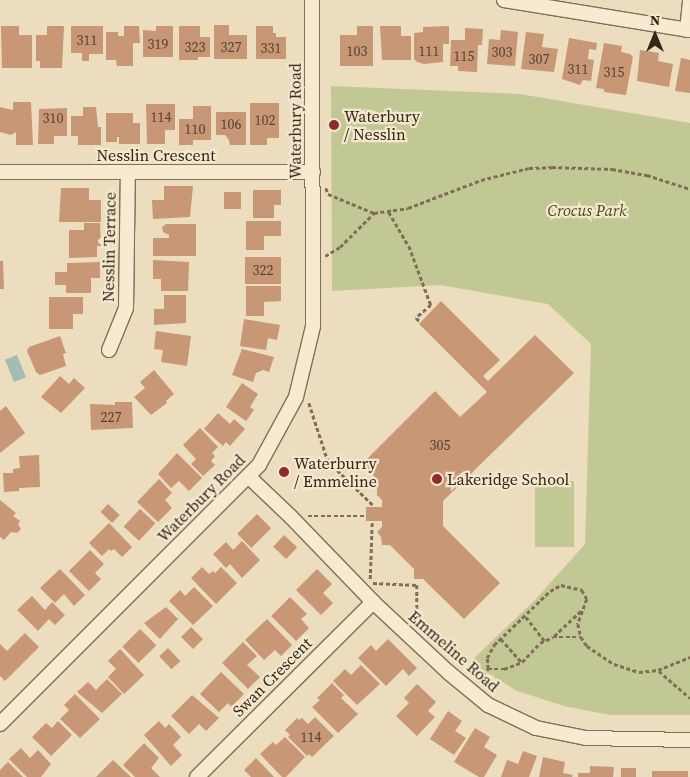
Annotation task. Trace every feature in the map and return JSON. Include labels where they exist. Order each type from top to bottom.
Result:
[{"type":"street","name":"Waterbury Road","points":[[1,722],[249,477],[264,458],[296,397],[313,326],[312,0]]},
{"type":"street","points":[[504,0],[688,30],[690,0]]},
{"type":"street","name":"Nesslin Crescent","points":[[0,172],[313,172]]},
{"type":"street","name":"Nesslin Terrace","points":[[109,350],[126,308],[128,172]]},
{"type":"street","name":"Emmeline Road","points":[[249,477],[291,517],[372,602],[471,692],[488,705],[536,728],[586,738],[690,740]]},
{"type":"street","name":"Swan Crescent","points":[[197,777],[372,602]]},
{"type":"path","points":[[313,187],[328,188],[328,194],[374,213],[408,208],[481,180],[529,168],[612,169],[648,175],[690,189]]},
{"type":"path","points":[[389,212],[409,246],[430,305],[416,318],[420,321]]},
{"type":"path","points":[[328,256],[374,213]]},
{"type":"path","points":[[296,397],[309,403],[328,461],[373,505]]},
{"type":"path","points":[[308,516],[364,516]]},
{"type":"path","points":[[372,523],[370,583],[417,585],[417,624]]},
{"type":"path","points":[[488,670],[487,658],[494,645],[526,617],[550,591],[561,585],[582,590],[587,599],[578,624],[581,637],[587,646],[614,664],[639,672],[658,670],[690,657]]},
{"type":"path","points":[[478,680],[488,670],[504,670],[522,662],[540,643],[553,637],[582,610]]},
{"type":"path","points":[[526,617],[545,641]]},
{"type":"path","points":[[553,637],[581,637]]},
{"type":"path","points":[[501,639],[522,662]]},
{"type":"path","points":[[658,670],[690,698]]},
{"type":"green space","name":"Crocus Park","points":[[331,86],[520,94],[690,123],[690,715],[610,715],[564,706],[517,691],[470,662],[535,600],[585,544],[591,344],[548,304],[440,285],[332,291]]},
{"type":"green space","points":[[535,481],[574,481],[574,547],[535,547]]},
{"type":"water","points":[[17,355],[26,377],[14,382],[5,360]]},
{"type":"building","points":[[214,25],[229,25],[229,35],[247,35],[247,59],[214,59]]},
{"type":"building","points":[[1,26],[19,26],[19,35],[32,35],[32,68],[2,68]]},
{"type":"building","points":[[47,26],[64,26],[62,68],[40,68],[40,61],[36,61],[36,35],[47,35]]},
{"type":"building","points":[[71,26],[103,26],[103,54],[89,54],[89,61],[82,61],[82,53],[71,53]]},
{"type":"building","points":[[124,26],[139,26],[140,43],[133,43],[133,66],[117,66],[116,60],[106,60],[106,32],[118,32],[118,36],[124,36]]},
{"type":"building","points":[[156,26],[173,26],[173,57],[143,57],[143,30],[156,31]]},
{"type":"building","points":[[179,26],[200,26],[200,37],[210,37],[210,57],[198,57],[198,60],[179,60]]},
{"type":"building","points":[[256,26],[273,26],[273,33],[276,33],[276,37],[286,37],[286,59],[256,59]]},
{"type":"building","points":[[357,26],[373,26],[373,66],[340,66],[340,35],[357,35]]},
{"type":"building","points":[[380,26],[401,26],[401,36],[411,36],[411,60],[382,60]]},
{"type":"building","points":[[449,26],[449,44],[443,44],[443,62],[424,64],[417,62],[414,59],[414,33],[423,32],[423,27]]},
{"type":"building","points":[[465,28],[483,29],[482,45],[478,45],[477,72],[458,71],[458,66],[450,66],[451,40],[465,40]]},
{"type":"building","points":[[501,30],[518,32],[515,66],[487,64],[489,39],[500,40]]},
{"type":"building","points":[[526,32],[544,34],[542,47],[558,49],[554,72],[521,69]]},
{"type":"building","points":[[569,38],[597,43],[596,50],[589,49],[588,59],[594,60],[591,81],[583,80],[580,85],[562,79]]},
{"type":"building","points":[[604,43],[622,46],[621,52],[630,54],[633,57],[626,95],[604,92],[604,89],[596,88]]},
{"type":"building","points":[[640,50],[659,53],[658,61],[673,64],[669,87],[637,81]]},
{"type":"building","points":[[681,58],[690,60],[690,93],[675,91]]},
{"type":"building","points":[[13,102],[31,102],[33,145],[16,145],[16,132],[11,135],[0,132],[0,107],[13,110]]},
{"type":"building","points":[[250,103],[279,103],[279,138],[267,138],[267,145],[250,145]]},
{"type":"building","points":[[146,104],[175,104],[175,130],[165,130],[165,144],[147,144]]},
{"type":"building","points":[[193,106],[211,106],[211,140],[193,140],[193,145],[179,145],[179,119],[193,119]]},
{"type":"building","points":[[83,107],[96,107],[98,127],[101,127],[101,145],[78,145],[78,136],[71,136],[71,116],[83,116]]},
{"type":"building","points":[[67,108],[67,136],[54,136],[54,144],[38,144],[39,109]]},
{"type":"building","points":[[216,112],[246,112],[246,145],[230,145],[225,135],[216,135]]},
{"type":"building","points":[[106,113],[133,113],[133,123],[140,123],[140,144],[119,144],[119,137],[117,137],[117,142],[106,142]]},
{"type":"building","points":[[164,186],[193,186],[190,217],[153,219],[152,200],[164,200]]},
{"type":"building","points":[[61,188],[89,188],[89,200],[101,200],[101,222],[59,222]]},
{"type":"building","points":[[253,190],[281,190],[281,205],[274,205],[274,218],[253,218]]},
{"type":"building","points":[[224,192],[241,192],[241,209],[224,209]]},
{"type":"building","points":[[246,221],[281,221],[281,236],[264,236],[264,250],[246,250]]},
{"type":"building","points":[[84,223],[100,223],[101,246],[97,246],[97,257],[69,258],[69,230],[84,230]]},
{"type":"building","points":[[166,224],[196,224],[196,256],[153,256],[153,238],[169,238],[169,235],[163,232],[162,227]]},
{"type":"building","points":[[245,257],[281,257],[281,284],[245,284]]},
{"type":"building","points":[[153,260],[189,262],[188,291],[161,291],[161,279],[153,279]]},
{"type":"building","points":[[0,261],[3,261],[4,289],[0,289]]},
{"type":"building","points":[[100,262],[100,278],[91,278],[91,293],[66,293],[66,285],[55,285],[55,272],[67,272],[67,263]]},
{"type":"building","points":[[246,286],[281,286],[281,301],[264,302],[264,316],[246,316]]},
{"type":"building","points":[[164,295],[186,295],[186,323],[154,325],[154,309],[164,309]]},
{"type":"building","points":[[49,297],[83,297],[83,314],[73,314],[73,329],[49,329]]},
{"type":"building","points":[[441,301],[500,360],[483,376],[488,381],[535,335],[574,373],[443,501],[443,526],[500,583],[464,619],[423,579],[414,579],[414,569],[390,545],[382,545],[381,537],[377,532],[382,527],[382,521],[366,521],[366,507],[382,507],[382,500],[377,495],[377,479],[362,464],[435,391],[460,417],[487,392],[419,324]]},
{"type":"building","points":[[244,319],[280,325],[277,340],[268,338],[266,350],[240,346]]},
{"type":"building","points":[[156,331],[191,336],[187,366],[161,362],[163,350],[154,349]]},
{"type":"building","points":[[60,336],[66,353],[63,354],[66,366],[40,375],[36,372],[27,351],[29,347]]},
{"type":"building","points":[[242,349],[274,357],[269,372],[263,370],[256,373],[253,382],[232,375]]},
{"type":"building","points":[[154,370],[174,394],[166,401],[167,403],[151,415],[134,397],[145,388],[140,382]]},
{"type":"building","points":[[60,376],[69,384],[74,378],[85,388],[61,413],[41,397]]},
{"type":"building","points":[[242,383],[258,394],[250,407],[254,410],[246,421],[226,407]]},
{"type":"building","points":[[115,402],[132,402],[133,428],[91,430],[90,404],[115,405]]},
{"type":"building","points":[[6,406],[25,433],[0,453],[0,411]]},
{"type":"building","points":[[218,413],[230,424],[234,419],[245,429],[230,446],[226,442],[223,446],[204,429]]},
{"type":"building","points":[[200,428],[218,447],[212,453],[215,456],[211,461],[215,465],[203,476],[191,464],[196,459],[183,445]]},
{"type":"building","points":[[177,453],[202,478],[189,491],[179,481],[171,488],[158,474]]},
{"type":"building","points":[[39,455],[40,487],[19,488],[19,491],[4,492],[3,473],[13,473],[13,469],[20,468],[19,456]]},
{"type":"building","points":[[159,479],[172,493],[165,500],[172,508],[158,522],[137,502]]},
{"type":"building","points":[[0,500],[16,513],[13,516],[20,521],[18,524],[21,529],[17,533],[11,532],[4,540],[0,537]]},
{"type":"building","points":[[108,504],[120,515],[112,523],[100,512]]},
{"type":"building","points":[[140,509],[155,523],[139,541],[124,527]]},
{"type":"building","points":[[257,514],[271,528],[251,548],[237,534]]},
{"type":"building","points":[[109,523],[132,547],[122,557],[114,549],[111,551],[109,549],[102,556],[89,543]]},
{"type":"building","points":[[284,535],[297,547],[286,559],[273,547]]},
{"type":"building","points":[[242,541],[260,560],[242,578],[230,564],[226,568],[213,554],[226,542],[233,550]]},
{"type":"building","points":[[90,550],[104,564],[95,573],[101,579],[89,591],[69,571]]},
{"type":"building","points":[[202,567],[209,574],[213,571],[215,573],[221,567],[237,583],[216,604],[191,578]]},
{"type":"building","points":[[60,569],[85,595],[74,606],[64,594],[55,603],[40,588]]},
{"type":"building","points":[[317,569],[332,584],[323,593],[333,603],[321,615],[296,590]]},
{"type":"building","points":[[194,587],[213,606],[193,625],[169,601],[180,590],[185,596]]},
{"type":"building","points":[[32,596],[45,610],[52,602],[65,615],[55,625],[49,619],[38,631],[17,610]]},
{"type":"building","points":[[290,597],[307,614],[301,619],[309,628],[296,641],[271,616]]},
{"type":"building","points":[[166,607],[178,619],[160,639],[144,623]]},
{"type":"building","points":[[267,619],[292,645],[281,656],[275,650],[264,660],[245,640]]},
{"type":"building","points":[[191,627],[203,639],[193,649],[181,637]]},
{"type":"building","points":[[140,629],[156,645],[139,663],[122,647]]},
{"type":"building","points":[[25,633],[39,647],[5,681],[0,676],[0,644],[7,651]]},
{"type":"building","points":[[388,639],[417,668],[409,676],[403,669],[386,686],[358,658],[371,645],[376,651]]},
{"type":"building","points":[[243,642],[257,656],[247,665],[260,677],[248,689],[222,663]]},
{"type":"building","points":[[168,648],[180,661],[171,669],[159,656]]},
{"type":"building","points":[[120,649],[144,675],[124,694],[108,677],[116,669],[108,661]]},
{"type":"building","points":[[361,665],[380,684],[357,705],[333,681],[345,669],[351,675]]},
{"type":"building","points":[[221,672],[244,694],[231,707],[228,703],[219,712],[200,694]]},
{"type":"building","points":[[107,679],[122,694],[102,713],[77,692],[88,682],[96,690]]},
{"type":"building","points":[[332,683],[344,695],[341,698],[358,714],[338,733],[312,707],[320,700],[317,698]]},
{"type":"building","points":[[417,684],[436,702],[428,711],[435,717],[417,736],[396,716],[409,703],[404,698]]},
{"type":"building","points":[[75,694],[100,719],[80,738],[60,719],[69,710],[64,705]]},
{"type":"building","points":[[192,695],[219,718],[206,731],[199,724],[189,734],[171,716]]},
{"type":"building","points":[[448,711],[462,721],[455,731],[466,738],[454,755],[430,739]]},
{"type":"building","points":[[315,717],[334,736],[312,757],[309,754],[307,756],[288,737],[290,735],[285,730],[297,718],[299,720],[302,718],[308,724]]},
{"type":"building","points":[[58,721],[72,735],[51,756],[32,737],[46,723],[52,728]]},
{"type":"building","points":[[159,721],[165,728],[169,724],[181,737],[173,745],[182,755],[171,766],[144,735]]},
{"type":"building","points":[[475,728],[490,737],[484,747],[497,755],[484,777],[479,777],[454,762]]},
{"type":"building","points":[[285,737],[305,757],[286,777],[282,777],[260,754],[273,742],[276,745]]},
{"type":"building","points":[[144,743],[159,758],[151,768],[160,777],[135,777],[123,765]]},
{"type":"building","points":[[21,748],[30,758],[38,750],[51,764],[41,777],[27,777],[9,759]]},
{"type":"building","points":[[523,751],[537,756],[529,777],[501,777],[507,760],[518,764]]},
{"type":"building","points":[[543,757],[565,762],[563,773],[573,775],[572,777],[539,777]]},
{"type":"building","points":[[256,758],[274,777],[251,777],[244,770]]},
{"type":"building","points":[[113,760],[131,777],[96,777]]},
{"type":"building","points":[[8,762],[23,777],[0,777],[0,770]]},
{"type":"building","points":[[590,766],[614,767],[613,777],[578,777],[578,773],[590,773]]},
{"type":"building","points":[[621,768],[636,768],[636,777],[621,777]]},
{"type":"building","points":[[652,771],[688,771],[688,777],[652,777]]},
{"type":"place","name":"Waterbury / Nesslin","points":[[334,125]]},
{"type":"place","name":"Waterburry / Emmeline","points":[[284,472]]},
{"type":"place","name":"Lakeridge School","points":[[437,479]]}]
